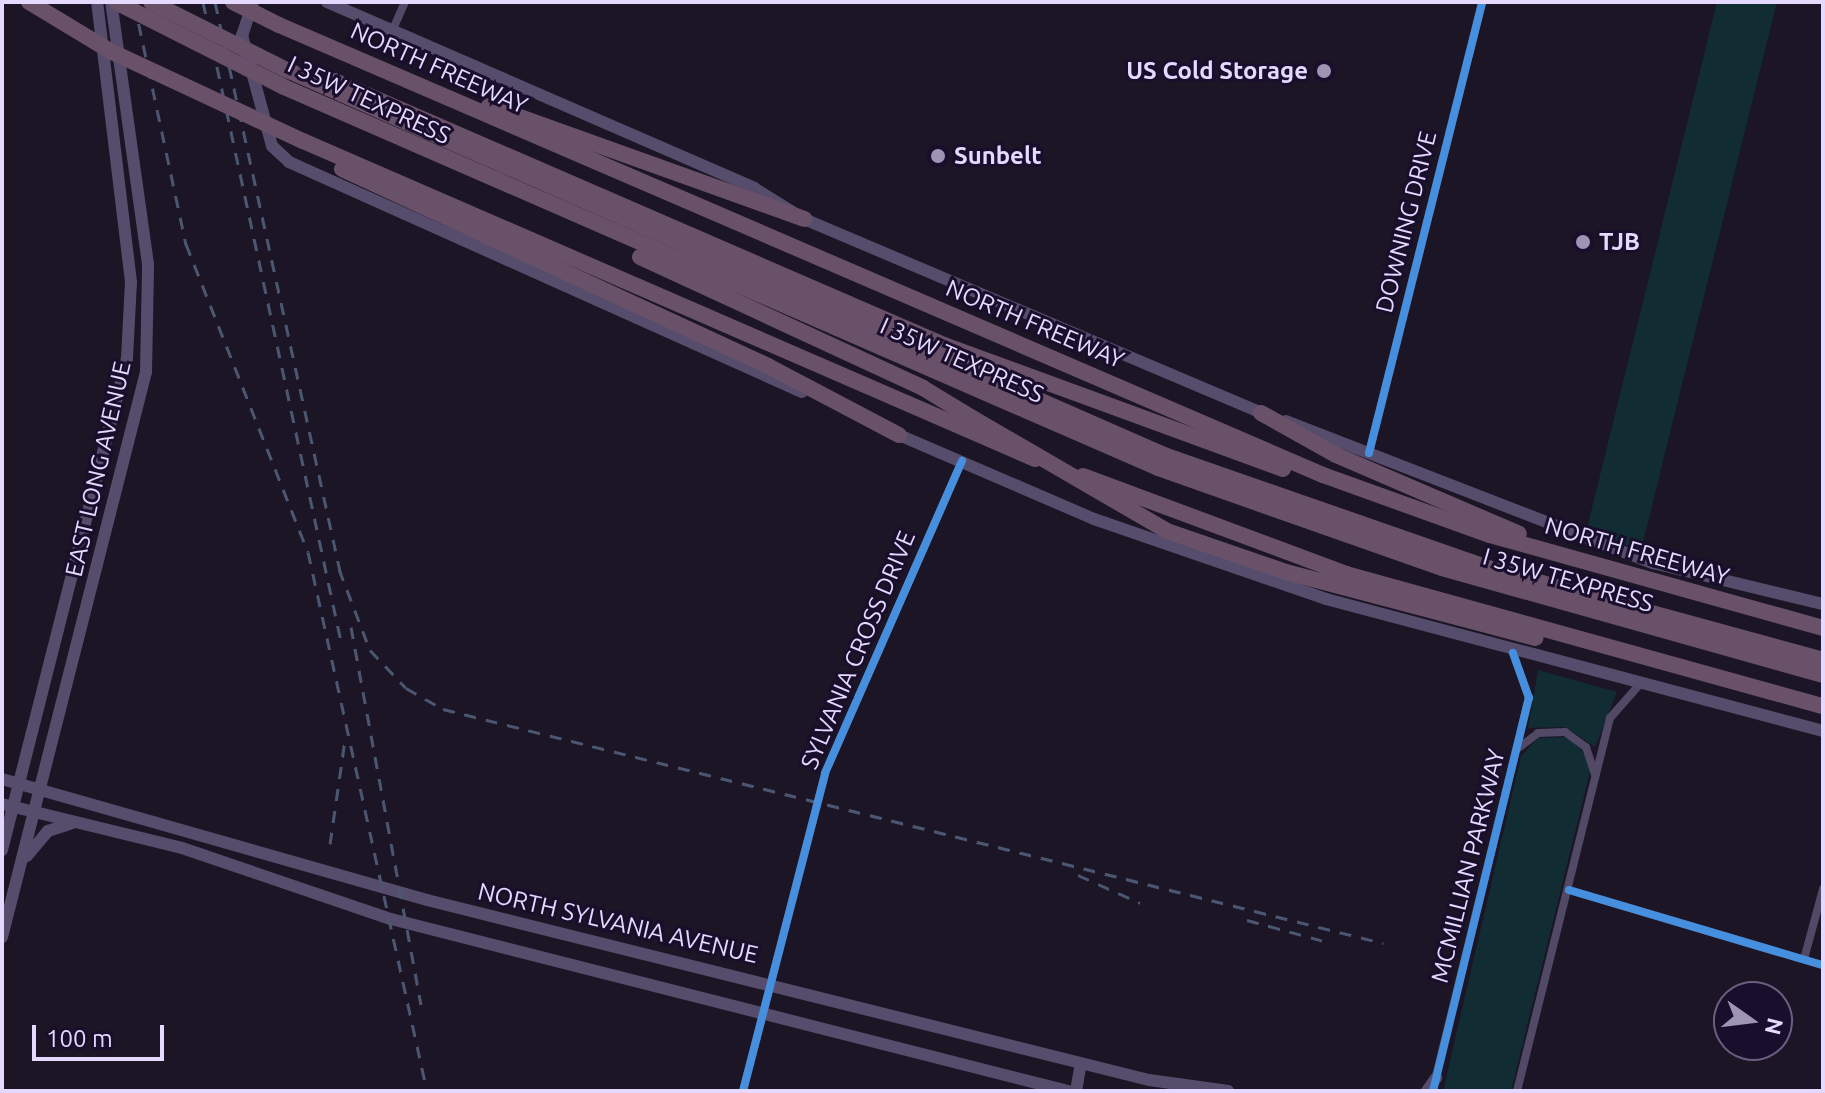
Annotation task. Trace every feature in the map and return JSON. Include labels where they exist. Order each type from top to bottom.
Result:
[{"type":"highway","points":[[29,2],[112,52],[768,366],[899,435]]},
{"type":"highway","name":"I 35W TEXPRESS","points":[[114,2],[284,87],[474,175],[1229,495],[1542,599],[1823,675]]},
{"type":"highway","points":[[151,2],[217,36],[944,345],[1304,477],[1323,475]]},
{"type":"highway","name":"NORTH FREEWAY","points":[[233,2],[279,25],[1323,475],[1543,550],[1823,628]]},
{"type":"highway","name":"I 35W TEXPRESS","points":[[286,65],[1164,455],[1491,569],[1823,660]]},
{"type":"highway","points":[[423,87],[804,219]]},
{"type":"highway","points":[[304,146],[993,445],[1331,569],[1823,706]]},
{"type":"highway","points":[[474,175],[877,368],[1167,531],[1420,613],[1673,672],[1682,666]]},
{"type":"highway","points":[[1261,413],[1543,550]]},
{"type":"main road","name":"EAST LONG AVENUE","points":[[2,850],[8,805],[19,784],[84,533],[130,333],[118,169],[97,2]]},
{"type":"main road","name":"EAST LONG AVENUE","points":[[2,937],[146,372],[149,282],[114,2]]},
{"type":"main road","points":[[253,2],[242,35],[272,146],[289,162],[899,435],[1223,566],[1513,653],[1823,731]]},
{"type":"main road","name":"NORTH FREEWAY","points":[[327,2],[754,188],[804,219],[1261,413],[1653,563],[1823,604]]},
{"type":"main road","points":[[107,84],[124,84]]},
{"type":"main road","points":[[118,169],[135,166]]},
{"type":"main road","points":[[84,533],[105,539]]},
{"type":"main road","name":"NORTH SYLVANIA AVENUE","points":[[2,779],[268,855],[1081,1063],[1228,1091]]},
{"type":"main road","name":"NORTH SYLVANIA AVENUE","points":[[8,805],[80,823],[391,919],[1068,1091]]},
{"type":"main road","points":[[23,862],[48,831],[80,823]]},
{"type":"main road","points":[[265,879],[268,855]]},
{"type":"main road","points":[[1076,1091],[1081,1063]]},
{"type":"street","points":[[393,29],[405,2]]},
{"type":"street","name":"DOWNING DRIVE","points":[[1369,453],[1482,2]]},
{"type":"street","name":"SYLVANIA CROSS DRIVE","points":[[743,1091],[825,773],[962,461]]},
{"type":"street","name":"MCMILLIAN PARKWAY","points":[[1432,1087],[1529,698],[1513,653]]},
{"type":"street","points":[[1517,1091],[1614,707],[1640,684]]},
{"type":"street","name":"MCMILLIAN PARKWAY","points":[[1517,749],[1538,733],[1565,732],[1586,747],[1595,780]]},
{"type":"street","points":[[1804,959],[1823,889]]},
{"type":"street","points":[[1569,890],[1823,965]]},
{"type":"shaded area","points":[[1717,2],[1777,2],[1641,550],[1586,532]]},
{"type":"shaded area","points":[[1538,670],[1617,692],[1595,747],[1565,727],[1528,728]]},
{"type":"shaded area","points":[[1568,737],[1585,753],[1590,772],[1511,1091],[1443,1091],[1521,756],[1538,738]]},
{"type":"railway","points":[[134,2],[186,244],[308,552],[427,1091]]},
{"type":"railway","points":[[203,2],[342,646]]},
{"type":"railway","points":[[215,2],[342,580]]},
{"type":"railway","points":[[339,569],[370,650],[406,688],[443,709],[1383,943]]},
{"type":"railway","points":[[351,627],[421,1005]]},
{"type":"railway","points":[[330,844],[345,740]]},
{"type":"railway","points":[[1078,875],[1140,903]]},
{"type":"railway","points":[[1247,920],[1324,941]]},
{"type":"cycle path","points":[[1369,453],[1482,2]]},
{"type":"cycle path","points":[[743,1091],[825,773],[962,461]]},
{"type":"cycle path","points":[[1433,1091],[1529,698],[1513,653]]},
{"type":"cycle path","points":[[1569,890],[1823,965]]},
{"type":"place","name":"US Cold Storage","points":[[1324,71]]},
{"type":"place","name":"Sunbelt","points":[[938,156]]},
{"type":"place","name":"TJB","points":[[1583,242]]}]
